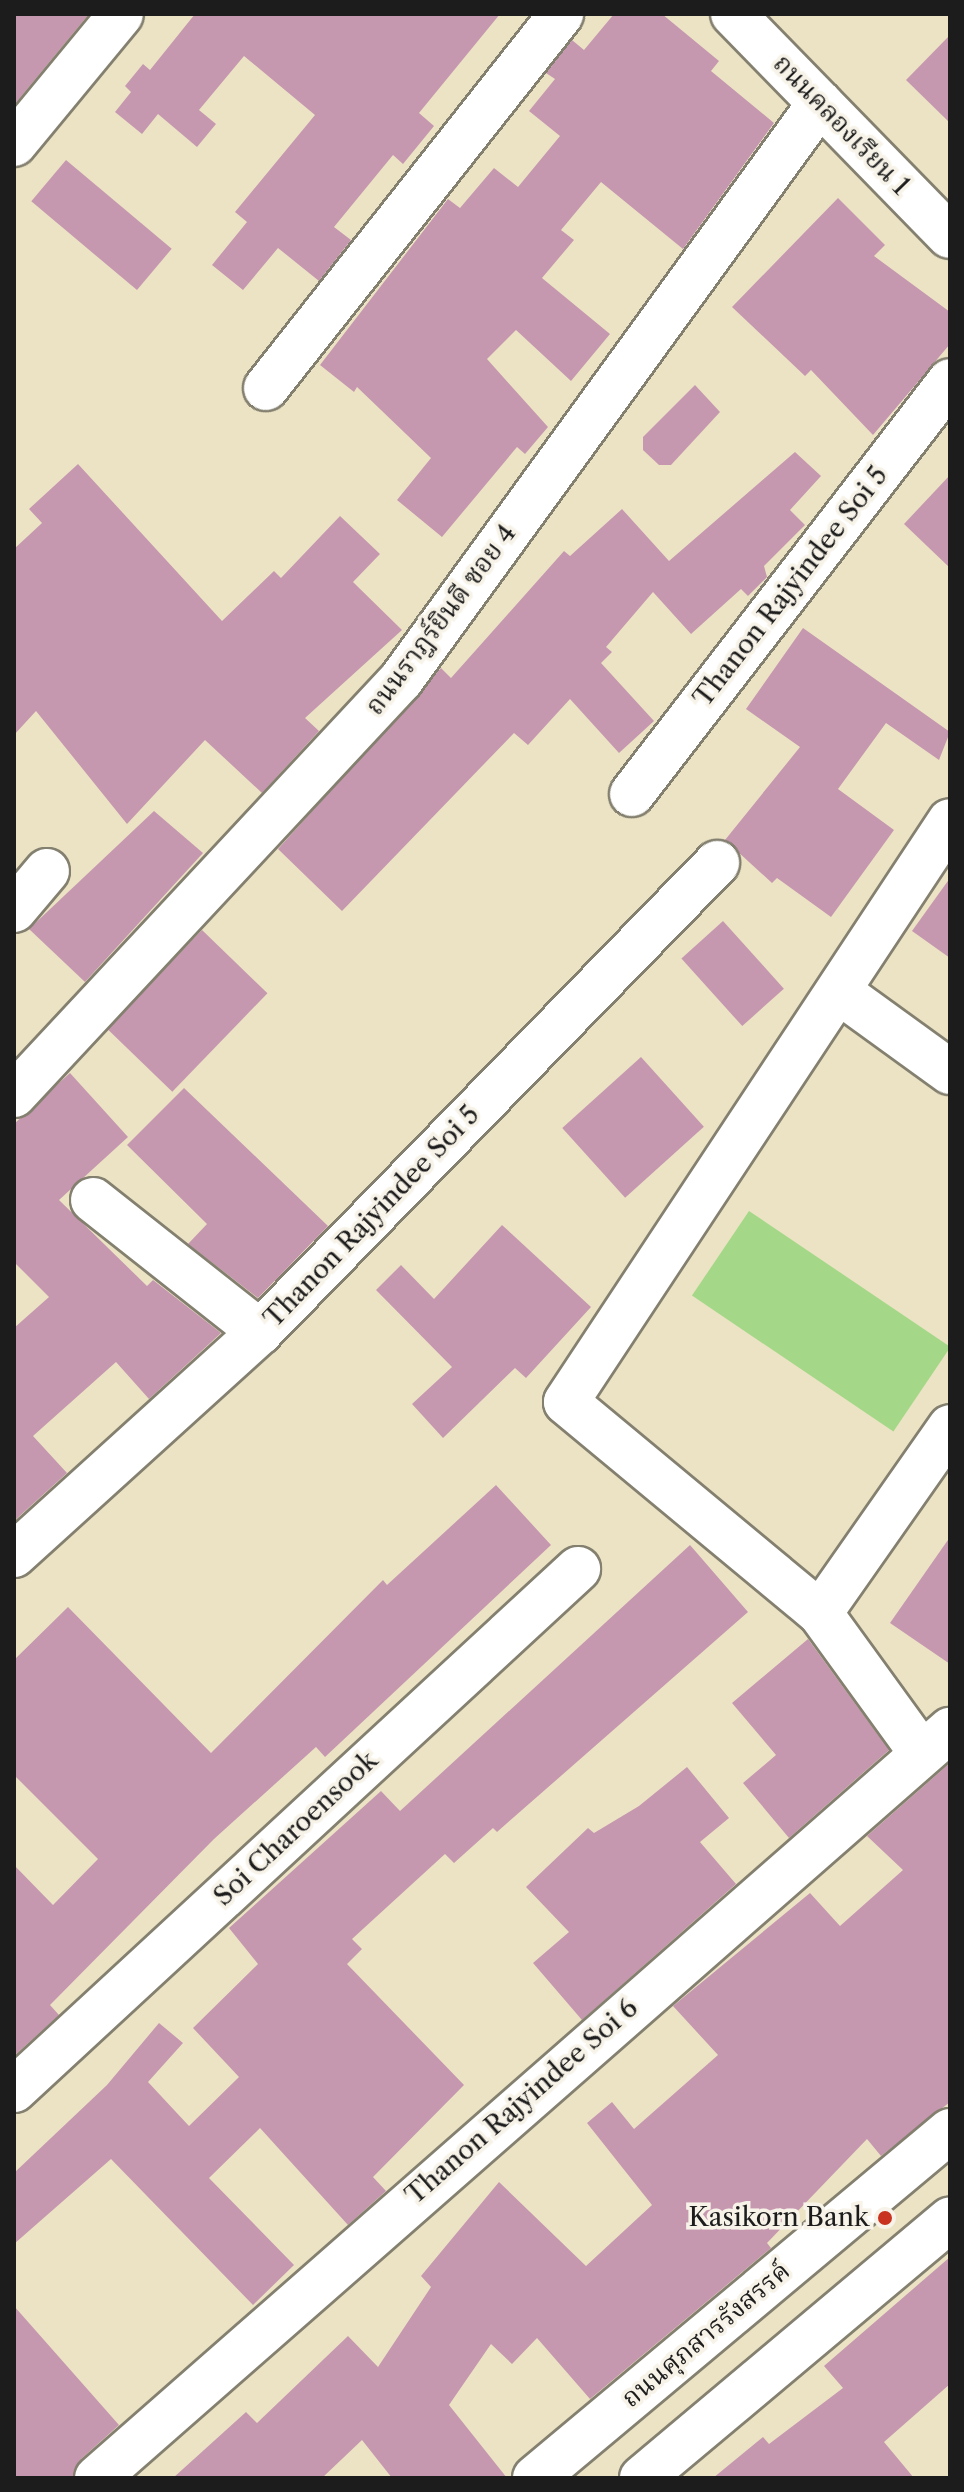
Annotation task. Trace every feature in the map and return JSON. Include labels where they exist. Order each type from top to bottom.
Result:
[{"type":"street","points":[[14,144],[121,14]]},
{"type":"street","points":[[266,388],[561,14]]},
{"type":"street","name":"ถนนคลองเรียน 1","points":[[733,14],[950,236]]},
{"type":"street","name":"ถนนราฎร์ยินดี ซอย 4","points":[[14,1095],[401,680],[820,103]]},
{"type":"street","name":"Thanon Rajyindee Soi 5","points":[[632,794],[950,381]]},
{"type":"street","points":[[935,1740],[820,1613],[566,1402],[841,993],[950,821]]},
{"type":"street","name":"Thanon Rajyindee Soi 5","points":[[14,1555],[260,1332],[717,863]]},
{"type":"street","points":[[14,910],[47,871]]},
{"type":"street","points":[[841,993],[950,1072]]},
{"type":"street","points":[[93,1200],[260,1332]]},
{"type":"street","points":[[820,1613],[950,1427]]},
{"type":"street","name":"Soi Charoensook","points":[[14,2090],[578,1569]]},
{"type":"street","name":"Thanon Rajyindee Soi 6","points":[[97,2478],[935,1740]]},
{"type":"street","name":"ถนนศุภสารรังสรรค์","points":[[535,2478],[950,2131]]},
{"type":"street","points":[[642,2478],[950,2220]]},
{"type":"green space","points":[[749,1211],[950,1347],[893,1431],[692,1296]]},
{"type":"building","points":[[14,14],[89,14],[14,105]]},
{"type":"building","points":[[195,14],[500,14],[419,113],[434,126],[403,164],[393,155],[334,227],[351,240],[319,281],[278,248],[243,290],[212,265],[247,222],[235,212],[315,115],[244,56],[199,110],[216,124],[197,147],[158,114],[142,134],[115,112],[131,92],[125,86],[143,64],[150,70]]},
{"type":"building","points":[[614,14],[662,14],[719,61],[711,71],[774,123],[683,249],[601,182],[561,230],[574,240],[542,278],[610,334],[571,381],[516,330],[487,359],[548,427],[525,454],[517,447],[442,537],[397,500],[431,458],[357,387],[354,392],[320,365],[448,199],[460,208],[494,168],[518,187],[560,136],[529,111],[555,79],[546,73],[572,40],[584,50]]},
{"type":"building","points":[[950,35],[950,123],[906,80]]},
{"type":"building","points":[[66,160],[172,249],[137,290],[31,201]]},
{"type":"building","points":[[838,198],[885,245],[874,256],[950,312],[950,344],[873,435],[811,370],[805,376],[732,307]]},
{"type":"building","points":[[695,385],[720,412],[671,465],[659,465],[643,450],[643,437]]},
{"type":"building","points":[[795,452],[821,476],[790,510],[805,525],[764,566],[767,577],[748,596],[741,589],[691,634],[653,592],[606,647],[612,652],[601,663],[654,721],[619,753],[570,699],[528,745],[514,733],[342,911],[278,849],[441,668],[451,678],[564,551],[570,556],[622,509],[669,561]]},
{"type":"building","points":[[78,464],[222,621],[274,571],[281,578],[340,516],[380,554],[353,582],[402,630],[305,718],[319,731],[262,793],[205,740],[127,824],[36,711],[14,735],[14,549],[42,523],[29,509]]},
{"type":"building","points":[[950,475],[950,568],[904,524]]},
{"type":"building","points":[[803,628],[950,732],[939,760],[886,723],[838,789],[894,830],[831,917],[777,878],[772,883],[725,840],[800,747],[746,709]]},
{"type":"building","points":[[154,811],[203,853],[85,982],[29,929]]},
{"type":"building","points":[[950,878],[950,958],[912,931]]},
{"type":"building","points":[[723,921],[784,989],[742,1026],[681,958]]},
{"type":"building","points":[[202,930],[267,993],[172,1092],[107,1029]]},
{"type":"building","points":[[641,1057],[704,1127],[625,1198],[562,1128]]},
{"type":"building","points":[[70,1073],[128,1137],[59,1200],[147,1286],[153,1280],[221,1333],[149,1399],[116,1362],[33,1436],[67,1473],[14,1521],[14,1328],[49,1297],[14,1262],[14,1124]]},
{"type":"building","points":[[184,1088],[328,1226],[258,1298],[188,1244],[207,1224],[127,1145]]},
{"type":"building","points":[[502,1225],[591,1307],[526,1378],[515,1368],[443,1438],[412,1404],[452,1367],[376,1290],[401,1265],[434,1299]]},
{"type":"building","points":[[496,1485],[551,1545],[325,1757],[316,1747],[214,1839],[50,2005],[59,2015],[14,2056],[14,1865],[53,1905],[98,1859],[14,1775],[14,1660],[68,1607],[211,1753],[383,1580],[387,1585]]},
{"type":"building","points":[[950,1537],[950,1664],[890,1623]]},
{"type":"building","points":[[690,1545],[748,1612],[497,1832],[493,1828],[454,1863],[445,1854],[352,1939],[362,1949],[347,1964],[464,2085],[373,2177],[386,2191],[348,2225],[260,2128],[209,2178],[294,2265],[253,2305],[111,2159],[14,2244],[14,2173],[107,2085],[159,2023],[183,2043],[148,2082],[189,2126],[239,2077],[193,2028],[258,1964],[229,1928],[381,1791],[400,1811]]},
{"type":"building","points":[[808,1639],[889,1750],[789,1838],[743,1783],[776,1755],[732,1703]]},
{"type":"building","points":[[950,1763],[950,2102],[881,2156],[867,2139],[767,2243],[771,2248],[590,2399],[537,2338],[512,2364],[491,2344],[449,2405],[507,2478],[392,2478],[362,2440],[322,2478],[173,2478],[246,2412],[257,2423],[348,2336],[378,2367],[431,2287],[421,2276],[499,2182],[586,2266],[652,2205],[587,2123],[612,2102],[634,2129],[718,2055],[673,2006],[810,1893],[840,1926],[903,1870],[867,1836]]},
{"type":"building","points":[[687,1767],[729,1818],[700,1842],[736,1884],[582,2020],[533,1963],[569,1932],[526,1887],[588,1828],[594,1833],[639,1806]]},
{"type":"building","points":[[950,2257],[950,2384],[884,2442],[914,2478],[713,2478],[763,2437],[769,2444],[843,2388],[824,2366]]},
{"type":"building","points":[[14,2306],[119,2425],[81,2459],[73,2478],[14,2478]]},
{"type":"place","name":"Kasikorn Bank","points":[[885,2218]]}]
